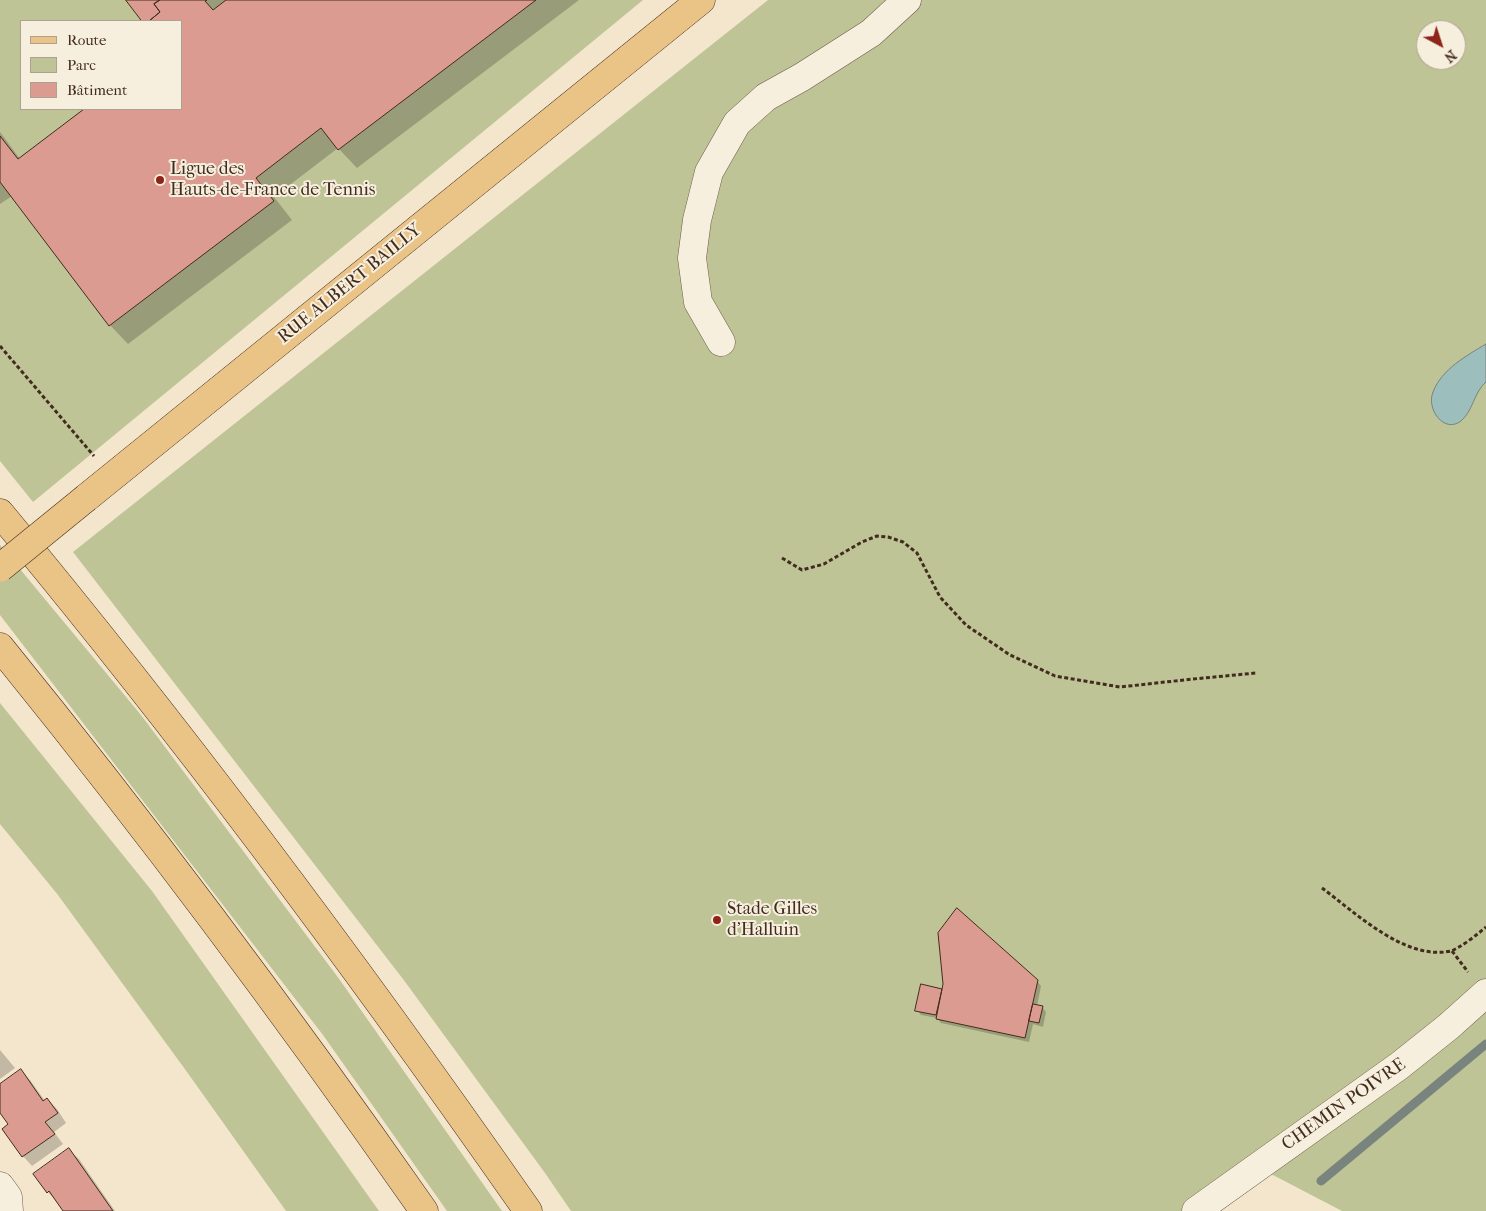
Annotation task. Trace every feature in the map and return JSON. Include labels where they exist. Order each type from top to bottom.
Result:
[{"type":"main road","name":"RUE ALBERT BAILLY","points":[[0,568],[701,0]]},
{"type":"main road","points":[[0,513],[120,660],[242,818],[356,969],[528,1211]]},
{"type":"main road","points":[[0,647],[85,751],[180,876],[337,1087],[424,1211]]},
{"type":"street","points":[[721,342],[698,302],[692,258],[697,220],[709,172],[737,123],[766,97],[871,33],[907,0]]},
{"type":"street","name":"CHEMIN POIVRE","points":[[1196,1211],[1399,1066],[1448,1027],[1486,993]]},
{"type":"street","points":[[0,1186],[8,1197],[9,1211]]},
{"type":"path","points":[[0,346],[99,462]]},
{"type":"path","points":[[782,558],[802,570],[824,564],[876,536],[903,542],[917,553],[940,597],[966,625],[1010,654],[1055,676],[1120,687],[1256,673]]},
{"type":"path","points":[[1322,888],[1391,939],[1425,952],[1452,951],[1486,927]]},
{"type":"green space","name":"Ligue des Hauts-de-France de Tennis","points":[[0,0],[643,0],[33,502],[0,461]]},
{"type":"green space","points":[[768,0],[1486,0],[1486,1211],[1342,1211],[1271,1174],[1220,1211],[571,1211],[403,979],[73,552]]},
{"type":"green space","points":[[0,545],[141,715],[337,976],[502,1211],[447,1211],[323,1035],[0,615]]},
{"type":"green space","points":[[0,703],[152,891],[379,1211],[286,1211],[58,895],[0,824]]},
{"type":"water","points":[[1486,344],[1486,382],[1461,421],[1455,424],[1443,422],[1438,418],[1432,406],[1431,399],[1437,384],[1442,376],[1455,364]]},
{"type":"building","points":[[126,0],[160,0],[154,4],[160,12],[150,20],[141,20]]},
{"type":"building","name":"Ligue des Hauts-de-France de Tennis","points":[[160,0],[207,0],[205,1],[213,10],[226,0],[536,0],[338,150],[321,128],[256,178],[274,201],[109,326],[0,182],[0,136],[18,159],[83,110],[182,110],[182,20],[150,20],[160,12],[154,4]]},
{"type":"building","points":[[957,908],[1038,980],[1025,1038],[936,1019],[943,984],[938,933]]},
{"type":"building","points":[[921,984],[942,989],[936,1015],[915,1011]]},
{"type":"building","points":[[1033,1004],[1043,1006],[1039,1023],[1029,1021]]},
{"type":"building","points":[[21,1069],[43,1101],[47,1098],[58,1113],[45,1122],[55,1134],[22,1157],[2,1129],[8,1124],[0,1113],[0,1084]]},
{"type":"building","points":[[69,1148],[113,1211],[63,1211],[49,1191],[47,1193],[33,1174]]},
{"type":"waterway","points":[[1321,1181],[1486,1044]]},
{"type":"place","name":"Ligue des Hauts-de-France de Tennis","points":[[160,180]]},
{"type":"place","name":"Stade Gilles d'Halluin","points":[[717,920]]}]
